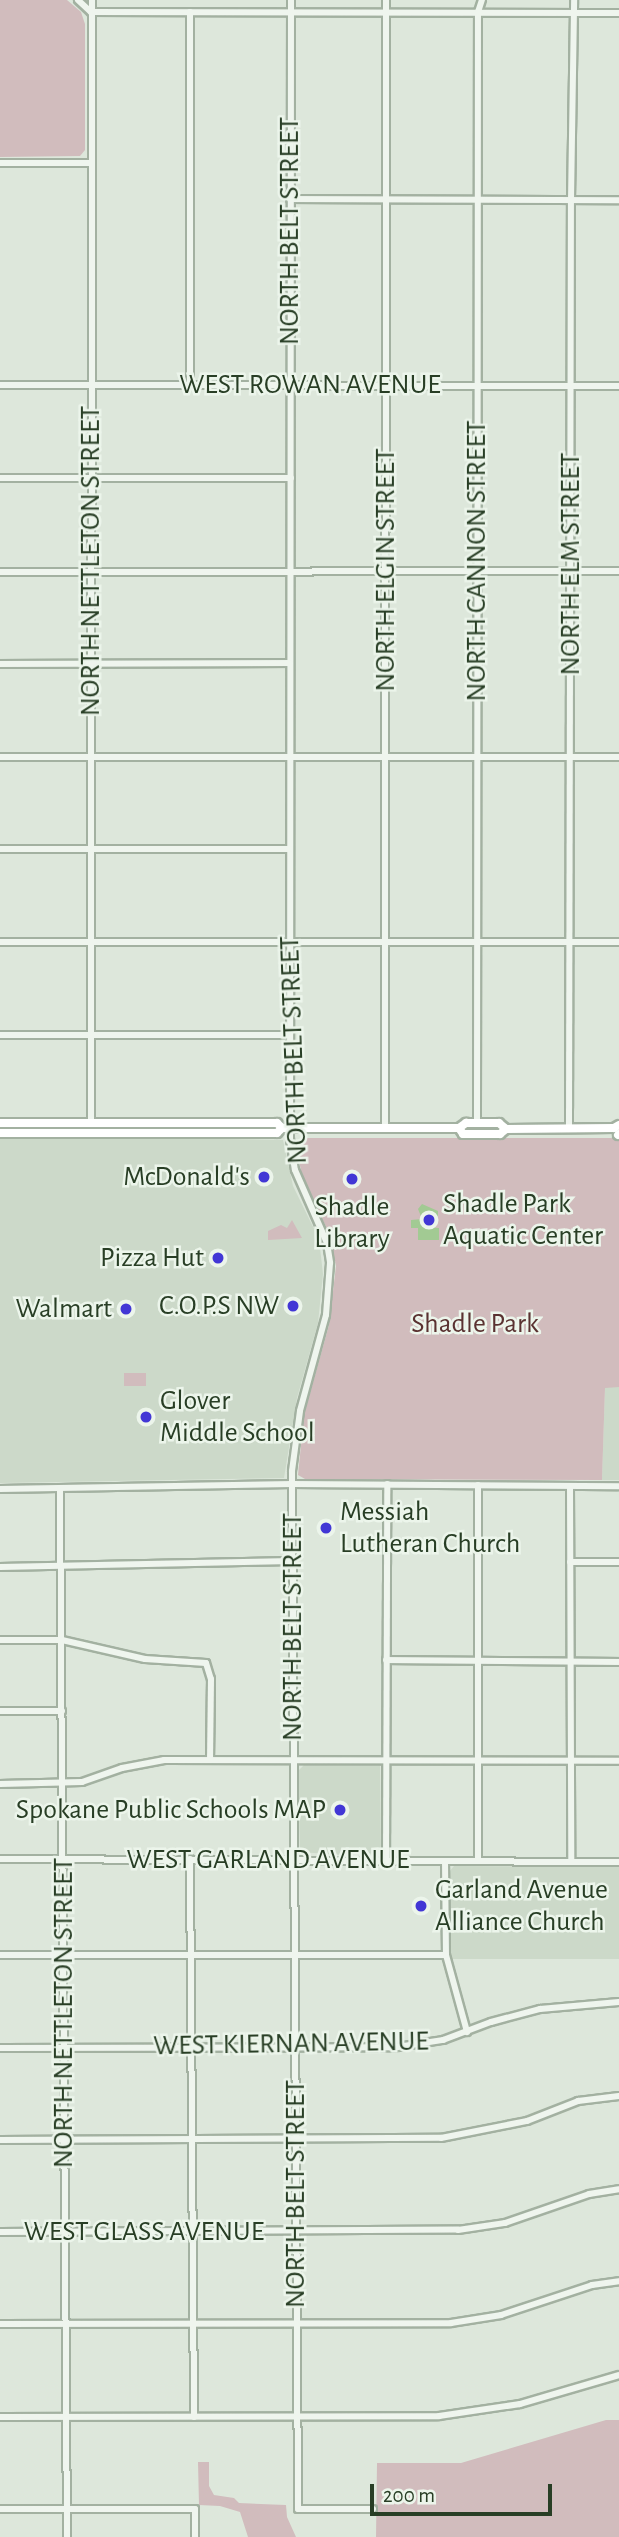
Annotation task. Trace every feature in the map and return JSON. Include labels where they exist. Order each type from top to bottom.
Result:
[{"type":"main road","points":[[19,1123],[43,1133],[72,1123]]},
{"type":"main road","points":[[0,1124],[277,1123],[286,1128],[459,1128],[466,1123],[499,1123],[506,1129]]},
{"type":"main road","points":[[0,1133],[277,1133],[286,1128]]},
{"type":"main road","points":[[459,1128],[463,1134],[500,1134],[506,1129],[618,1132]]},
{"type":"street","points":[[78,0],[91,12],[619,13]]},
{"type":"street","name":"NORTH NETTLETON STREET","points":[[91,1123],[92,0]]},
{"type":"street","name":"NORTH BELT STREET","points":[[291,0],[290,1035],[286,1128],[295,1170],[327,1243],[330,1263],[326,1315],[295,1435],[292,1484],[298,2509],[373,2509]]},
{"type":"street","name":"NORTH ELGIN STREET","points":[[385,1128],[386,0]]},
{"type":"street","name":"NORTH CANNON STREET","points":[[477,1123],[478,12],[482,0]]},
{"type":"street","name":"NORTH ELM STREET","points":[[569,1129],[571,200],[572,13],[575,0]]},
{"type":"street","points":[[190,12],[190,385]]},
{"type":"street","points":[[0,163],[91,163]]},
{"type":"street","points":[[290,199],[619,200]]},
{"type":"street","name":"WEST ROWAN AVENUE","points":[[0,385],[619,386]]},
{"type":"street","points":[[0,478],[290,478]]},
{"type":"street","points":[[0,572],[619,571]]},
{"type":"street","points":[[0,664],[290,663]]},
{"type":"street","points":[[0,757],[619,757]]},
{"type":"street","points":[[0,849],[290,849]]},
{"type":"street","points":[[0,942],[619,942]]},
{"type":"street","points":[[0,1035],[290,1035]]},
{"type":"street","points":[[0,1489],[292,1484],[619,1486]]},
{"type":"street","points":[[386,1861],[387,1484]]},
{"type":"street","points":[[478,1485],[478,1861]]},
{"type":"street","points":[[570,1486],[571,1862]]},
{"type":"street","name":"NORTH NETTLETON STREET","points":[[60,1489],[67,2537]]},
{"type":"street","points":[[0,1567],[292,1561]]},
{"type":"street","points":[[570,1562],[619,1562]]},
{"type":"street","points":[[0,1640],[62,1640],[145,1659],[198,1660],[207,1665],[211,1679],[210,1760]]},
{"type":"street","points":[[386,1660],[619,1662]]},
{"type":"street","points":[[0,1711],[62,1711]]},
{"type":"street","points":[[0,1784],[82,1782],[144,1762],[619,1761]]},
{"type":"street","name":"WEST GARLAND AVENUE","points":[[0,1859],[619,1862]]},
{"type":"street","points":[[190,1859],[194,2417]]},
{"type":"street","points":[[445,1861],[446,1955],[467,2032]]},
{"type":"street","points":[[0,1955],[446,1955]]},
{"type":"street","name":"WEST KIERNAN AVENUE","points":[[0,2048],[397,2047],[443,2040],[540,2009],[619,2002]]},
{"type":"street","points":[[0,2140],[420,2139],[465,2135],[527,2121],[578,2101],[619,2096]]},
{"type":"street","name":"WEST GLASS AVENUE","points":[[0,2232],[458,2230],[505,2223],[589,2194],[619,2189]]},
{"type":"street","points":[[0,2324],[427,2324],[476,2320],[592,2286],[619,2281]]},
{"type":"street","points":[[0,2417],[468,2414],[543,2398],[619,2375]]},
{"type":"street","points":[[0,2509],[195,2509],[195,2537]]},
{"type":"shaded area","points":[[0,1136],[283,1140],[293,1186],[319,1239],[323,1274],[318,1323],[297,1398],[284,1478],[0,1483]]},
{"type":"shaded area","points":[[422,1204],[438,1211],[438,1216],[423,1227],[439,1228],[439,1240],[418,1240],[418,1228],[411,1228],[411,1220],[422,1219],[418,1209]]},
{"type":"shaded area","points":[[605,1387],[619,1387],[619,1480],[602,1480]]},
{"type":"shaded area","name":"Spokane Public Schools MAP","points":[[304,1765],[380,1766],[381,1853],[342,1855],[300,1852],[298,1771]]},
{"type":"shaded area","points":[[454,1866],[619,1867],[619,1959],[451,1959],[449,1872]]},
{"type":"green space","points":[[0,0],[67,0],[81,12],[85,24],[85,150],[80,156],[0,157]]},
{"type":"green space","name":"Shadle Park","points":[[303,1138],[619,1138],[619,1387],[605,1388],[602,1480],[305,1479],[298,1475],[304,1415],[329,1325],[336,1266],[330,1235],[302,1176],[296,1145],[297,1141]]},
{"type":"green space","points":[[292,1220],[302,1238],[268,1240],[268,1231],[281,1225],[287,1228]]},
{"type":"green space","points":[[124,1373],[146,1373],[146,1386],[124,1386]]},
{"type":"green space","points":[[606,2420],[619,2420],[619,2537],[376,2537],[377,2463],[461,2463]]},
{"type":"green space","points":[[198,2462],[209,2462],[209,2486],[214,2495],[234,2498],[239,2503],[286,2505],[287,2517],[296,2537],[248,2537],[240,2512],[220,2506],[199,2505]]},
{"type":"place","name":"McDonald's","points":[[264,1177]]},
{"type":"place","name":"Shadle Library","points":[[352,1179]]},
{"type":"place","name":"Shadle Park Aquatic Center","points":[[429,1220]]},
{"type":"place","name":"Pizza Hut","points":[[218,1258]]},
{"type":"place","name":"C.O.P.S NW","points":[[293,1306]]},
{"type":"place","name":"Walmart","points":[[126,1309]]},
{"type":"place","name":"Glover Middle School","points":[[146,1417]]},
{"type":"place","name":"Messiah Lutheran Church","points":[[326,1528]]},
{"type":"place","name":"Spokane Public Schools MAP","points":[[340,1810]]},
{"type":"place","name":"Garland Avenue Alliance Church","points":[[421,1906]]}]
